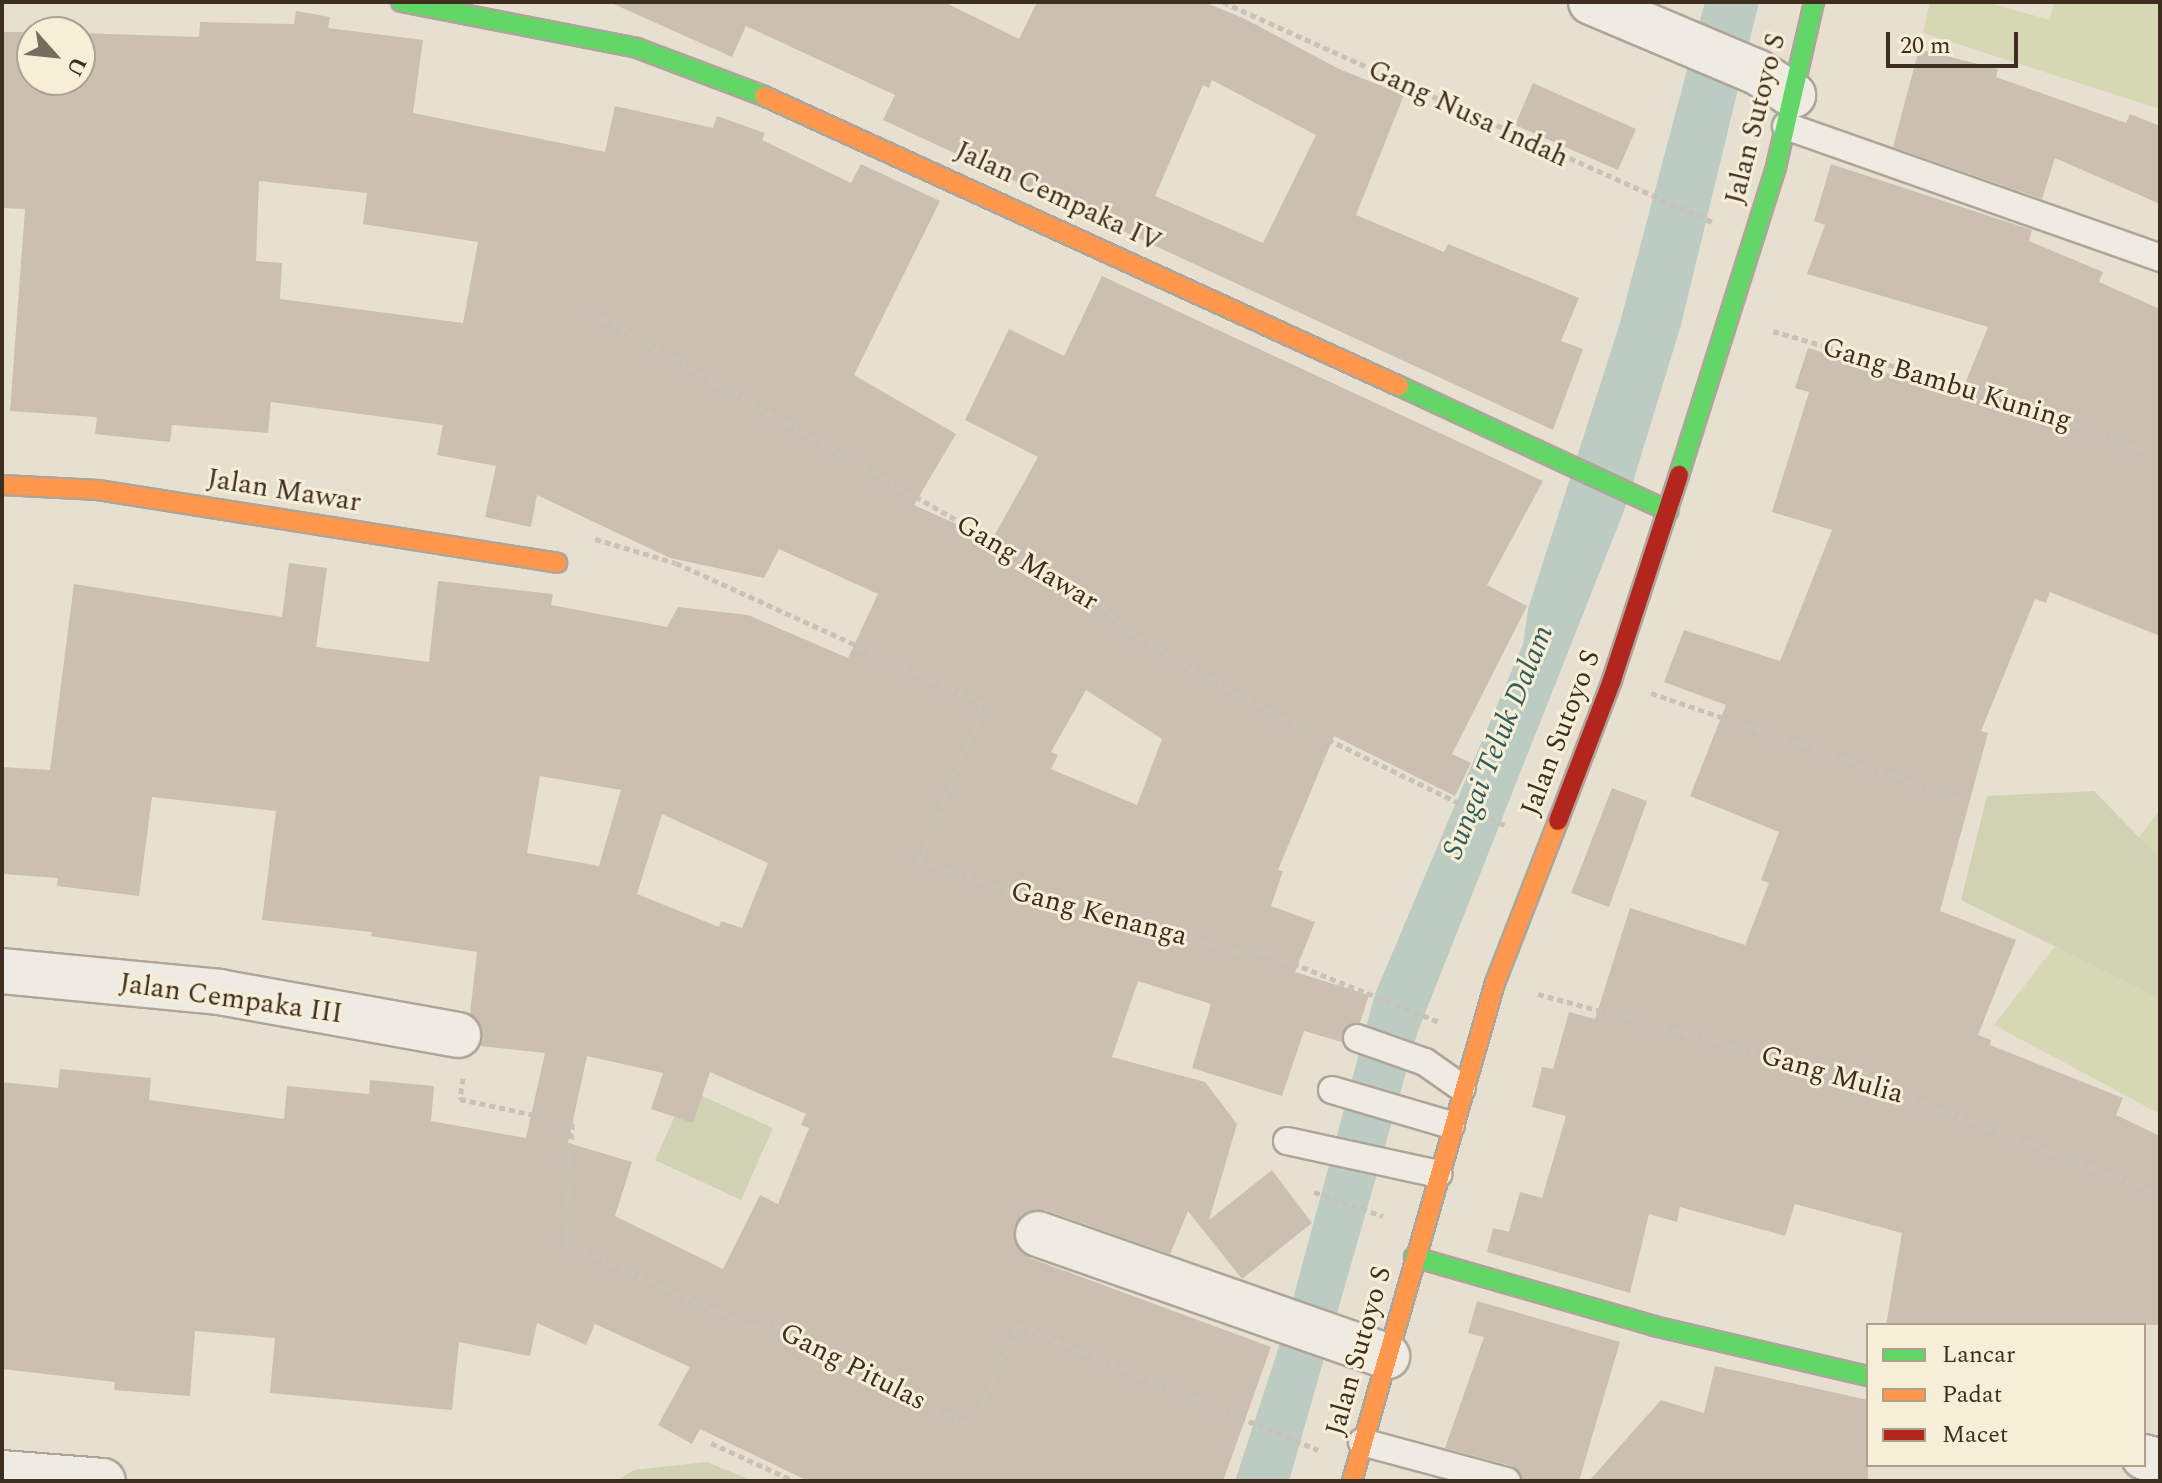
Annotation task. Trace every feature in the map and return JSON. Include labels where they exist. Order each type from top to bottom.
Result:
[{"type":"main road","name":"Jalan Cempaka IV","points":[[401,2],[637,48],[807,112],[1563,465],[1668,511]]},
{"type":"main road","name":"Jalan Sutoyo S","points":[[1352,1481],[1362,1442],[1367,1348],[1414,1257],[1495,983],[1612,680],[1731,318],[1778,98],[1814,2]]},
{"type":"main road","name":"Jalan Mawar","points":[[2,485],[98,490],[557,563]]},
{"type":"main road","points":[[1414,1257],[1654,1326],[1866,1376]]},
{"type":"street","points":[[1591,2],[1682,44],[1778,98]]},
{"type":"street","name":"Jalan Cempaka III","points":[[2,971],[219,992],[458,1035]]},
{"type":"street","points":[[1038,1234],[1367,1348]]},
{"type":"street","points":[[2,1473],[76,1479]]},
{"type":"lane","points":[[1778,98],[2160,258]]},
{"type":"lane","points":[[1362,1040],[1425,1062],[1462,1088]]},
{"type":"lane","points":[[1337,1092],[1451,1125]]},
{"type":"lane","points":[[1287,1141],[1326,1147],[1438,1174]]},
{"type":"lane","points":[[1362,1442],[1507,1481]]},
{"type":"path","name":"Gang Nusa Indah","points":[[1223,2],[1645,195],[1715,223]]},
{"type":"path","name":"Gang Mawar","points":[[594,313],[1095,599],[1122,627],[1247,700],[1507,827]]},
{"type":"path","name":"Gang Bambu Kuning","points":[[1731,318],[2036,408],[2160,457]]},
{"type":"path","name":"Gang Kenanga","points":[[557,563],[585,536],[676,563],[979,701],[982,709],[919,860],[1083,915],[1142,923],[1236,952],[1265,952],[1366,990],[1439,1022]]},
{"type":"path","points":[[1612,680],[1973,803]]},
{"type":"path","name":"Gang Mulia","points":[[1495,983],[1874,1084],[2160,1194]]},
{"type":"path","name":"Gang Pitulas","points":[[458,1035],[466,1050],[460,1099],[572,1123],[565,1243],[756,1329],[764,1324],[779,1327],[817,1355],[972,1426],[1018,1325],[1319,1451]]},
{"type":"path","points":[[1314,1192],[1379,1215]]},
{"type":"path","points":[[711,1443],[794,1481]]},
{"type":"green space","points":[[1930,2],[1986,2],[2050,20],[2054,2],[2160,2],[2160,109],[1923,33]]},
{"type":"green space","points":[[2094,791],[2160,859],[2160,998],[1961,900],[1987,796]]},
{"type":"green space","points":[[2160,810],[2160,1114],[1994,1025]]},
{"type":"green space","points":[[687,1089],[773,1128],[741,1200],[655,1160]]},
{"type":"green space","points":[[707,1462],[753,1481],[616,1481],[634,1470]]},
{"type":"water","name":"Sungai Teluk Dalam","points":[[1705,2],[1759,2],[1681,325],[1625,508],[1418,1031],[1289,1481],[1235,1481],[1286,1325],[1375,994],[1523,644],[1528,609],[1619,326]]},
{"type":"building","points":[[609,2],[944,2],[1019,39],[1037,2],[1204,2],[1245,19],[1339,69],[1404,95],[1356,215],[1444,252],[1448,244],[1579,298],[1561,341],[1583,349],[1553,430],[883,120],[895,95],[746,26],[732,57]],"holes":[[[1212,80],[1316,135],[1263,243],[1155,196],[1203,85],[1209,88]]]},
{"type":"building","points":[[296,11],[330,17],[328,28],[423,40],[413,113],[605,152],[615,106],[713,128],[717,116],[765,133],[762,140],[851,183],[861,164],[940,201],[854,375],[956,434],[914,505],[992,540],[1038,457],[965,420],[1009,329],[1064,356],[1102,276],[1543,481],[1487,585],[1527,606],[1452,754],[1471,763],[1455,796],[1334,736],[1278,870],[1283,871],[1271,906],[1315,922],[1295,972],[1369,995],[1360,1023],[1346,1026],[1342,1042],[1304,1031],[1282,1096],[1192,1068],[1211,1004],[1138,981],[1112,1057],[1205,1082],[1237,1124],[1209,1220],[1272,1170],[1312,1223],[1242,1279],[1188,1211],[1170,1254],[1045,1210],[1022,1215],[1014,1227],[1019,1250],[1030,1258],[1271,1347],[1223,1481],[808,1481],[700,1429],[692,1444],[658,1425],[690,1367],[595,1324],[586,1345],[537,1323],[530,1356],[459,1342],[452,1410],[270,1393],[275,1338],[195,1331],[190,1396],[114,1390],[115,1382],[2,1369],[2,1082],[58,1088],[60,1069],[151,1078],[149,1100],[284,1119],[287,1086],[369,1094],[370,1080],[434,1086],[431,1121],[526,1138],[545,1053],[480,1046],[482,1027],[470,1014],[477,952],[371,936],[372,932],[262,920],[276,811],[152,797],[139,896],[57,886],[58,878],[2,874],[2,767],[50,770],[74,584],[282,617],[289,563],[327,568],[316,647],[429,662],[438,581],[553,594],[551,605],[667,627],[678,607],[748,615],[848,658],[878,594],[779,549],[764,578],[670,558],[537,495],[531,527],[485,517],[496,466],[437,455],[443,425],[271,402],[268,433],[172,425],[170,442],[95,434],[97,417],[10,411],[25,209],[2,208],[2,32],[16,32],[16,96],[96,96],[96,34],[199,37],[200,22],[294,24]],"holes":[[[259,181],[367,193],[363,224],[478,242],[463,323],[280,299],[282,263],[256,261]],[[1086,690],[1162,739],[1137,805],[1051,769],[1058,755],[1051,752]],[[540,776],[621,790],[599,866],[527,853]],[[662,814],[768,863],[742,928],[721,921],[719,927],[637,894]],[[587,1056],[663,1073],[651,1109],[693,1123],[710,1072],[806,1114],[801,1125],[809,1128],[778,1204],[760,1195],[723,1269],[615,1216],[632,1162],[568,1143]]]},
{"type":"building","points":[[1919,49],[1998,69],[1996,77],[2126,123],[2130,114],[2160,126],[2160,204],[2055,158],[2042,199],[1893,147]]},
{"type":"building","points":[[1533,83],[1636,129],[1618,170],[1515,125]]},
{"type":"building","points":[[1831,164],[2032,230],[2029,241],[2103,272],[2099,282],[2160,309],[2160,636],[2050,592],[2046,603],[2035,599],[1981,731],[1988,733],[1940,911],[2016,940],[1978,1035],[1991,1040],[1990,1045],[2123,1098],[2116,1115],[2160,1136],[2160,1325],[1886,1323],[1902,1233],[1795,1204],[1785,1236],[1680,1207],[1677,1222],[1649,1214],[1630,1293],[1487,1252],[1493,1228],[1509,1232],[1520,1192],[1542,1198],[1566,1116],[1532,1107],[1542,1067],[1553,1069],[1569,1012],[1595,1019],[1630,908],[1745,945],[1769,883],[1761,880],[1779,832],[1690,796],[1726,705],[1664,682],[1684,630],[1780,661],[1832,530],[1772,512],[1809,392],[1795,388],[1808,348],[1960,396],[1988,327],[1807,274],[1825,225],[1814,221]]},
{"type":"building","points":[[1612,788],[1647,801],[1609,907],[1571,893]]},
{"type":"building","points":[[1477,1301],[1620,1342],[1579,1481],[1523,1481],[1512,1466],[1445,1448],[1484,1337],[1468,1333]]},
{"type":"building","points":[[1715,1366],[1866,1400],[1868,1481],[1589,1481],[1661,1400],[1704,1413]]},
{"type":"traffic: fast","points":[[401,2],[637,48],[764,96]]},
{"type":"traffic: fast","points":[[1679,475],[1776,167],[1814,2]]},
{"type":"traffic: fast","points":[[1399,386],[1668,511]]},
{"type":"traffic: fast","points":[[1414,1257],[1654,1326],[1866,1376]]},
{"type":"traffic: slow","points":[[764,96],[1399,386]]},
{"type":"traffic: slow","points":[[2,485],[98,490],[557,563]]},
{"type":"traffic: slow","points":[[1352,1481],[1495,983],[1558,821]]},
{"type":"traffic: jam","points":[[1558,821],[1612,680],[1679,475]]}]
